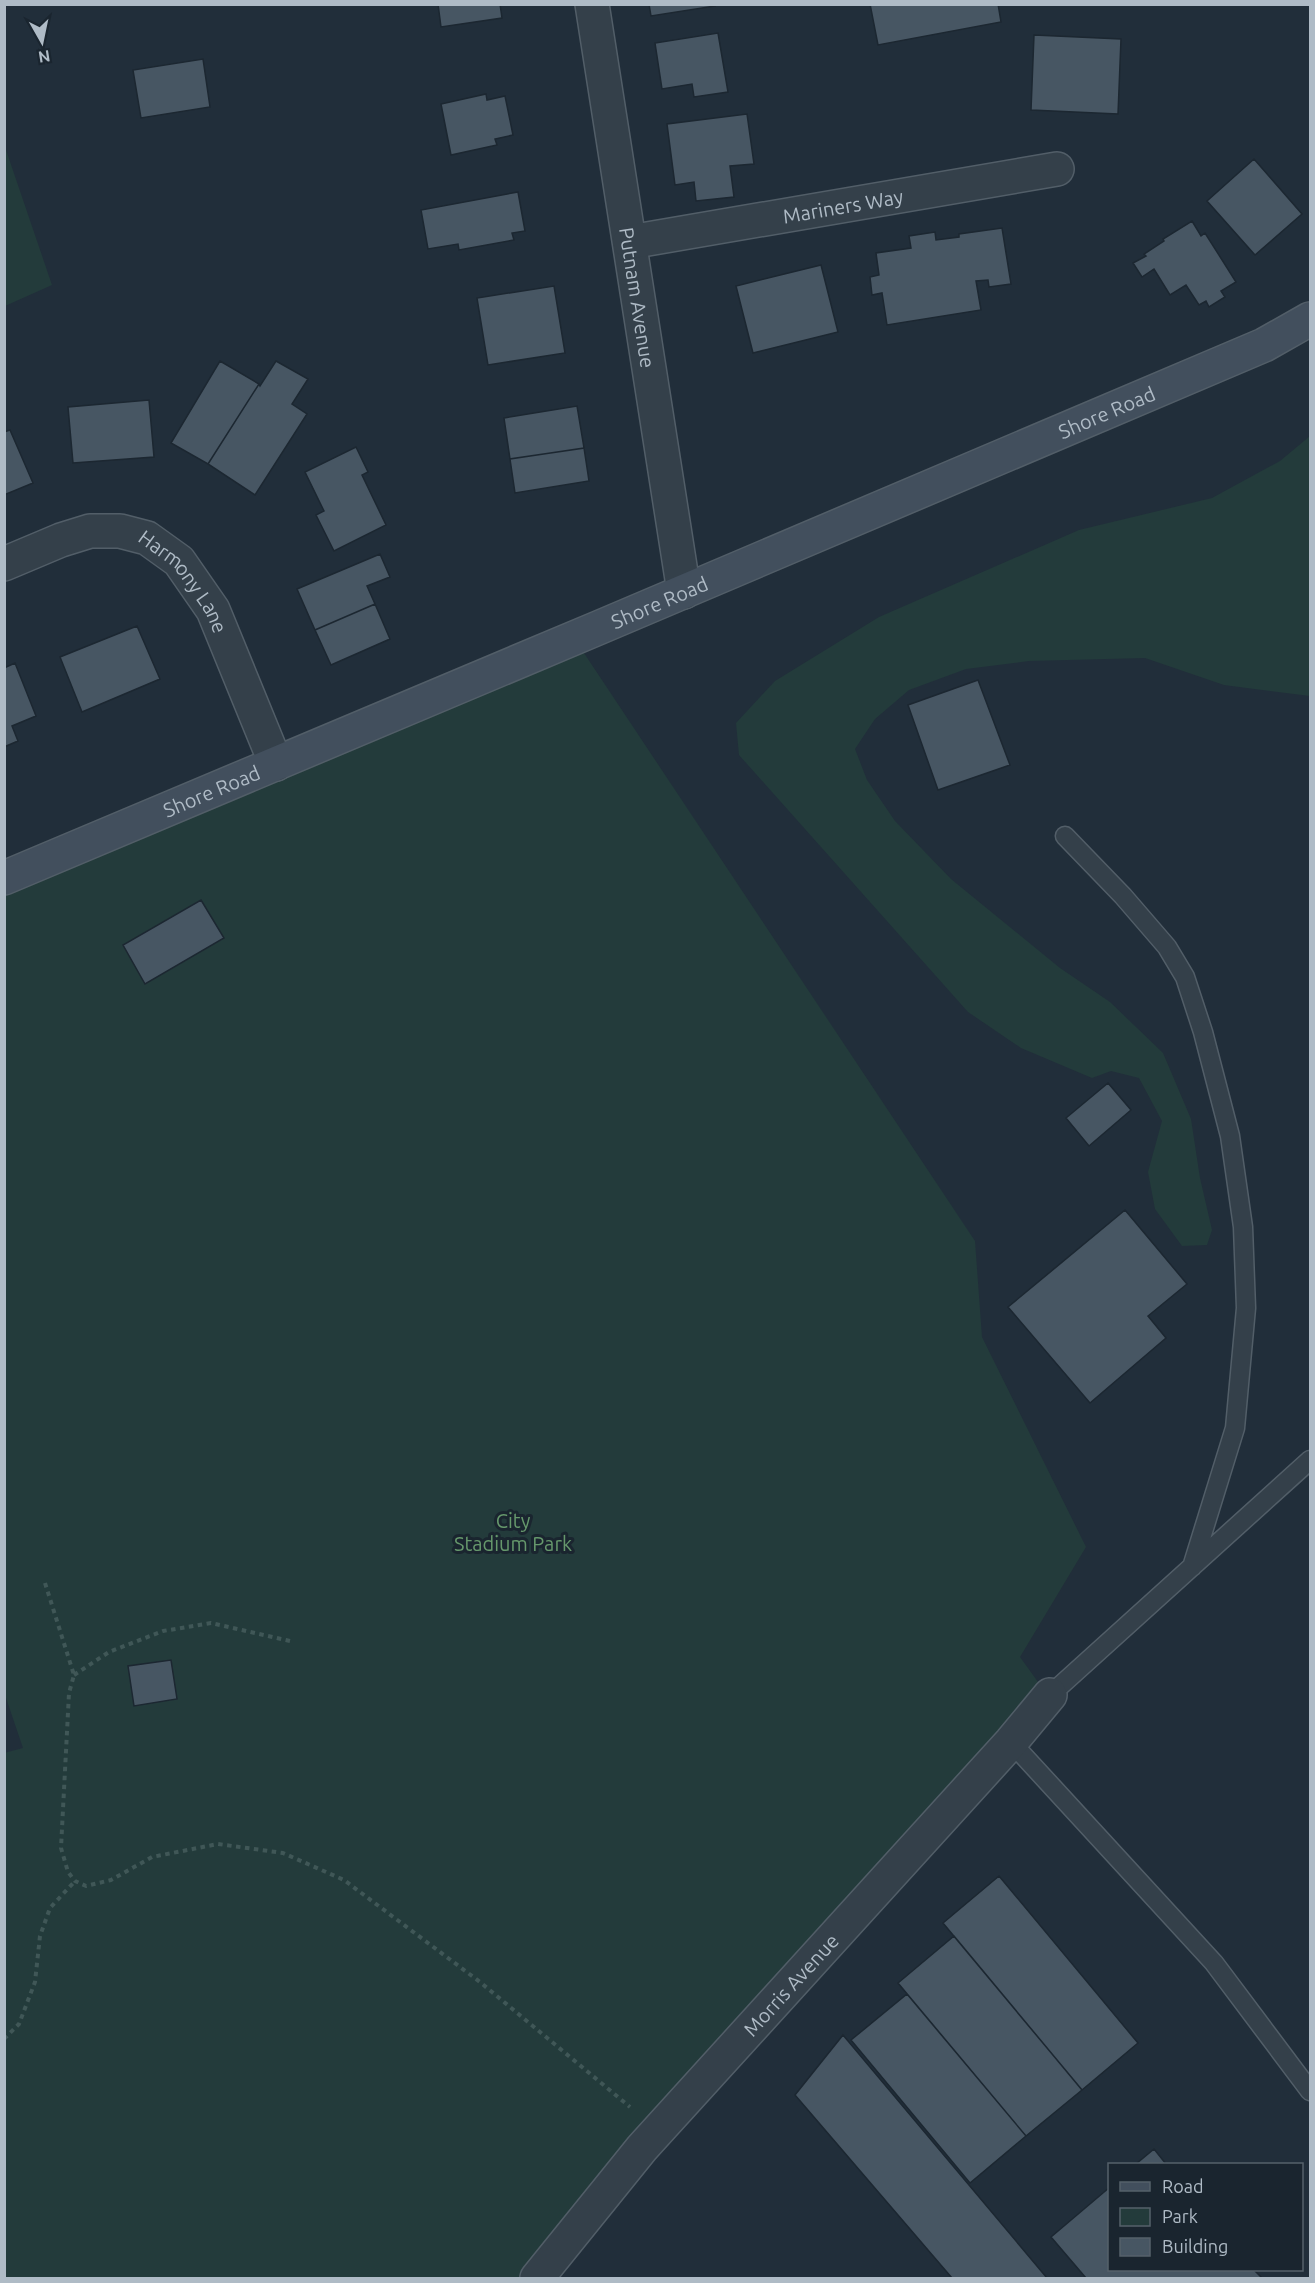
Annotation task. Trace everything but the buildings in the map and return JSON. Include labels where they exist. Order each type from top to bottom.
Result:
[{"type":"main road","name":"Shore Road","points":[[4,878],[1264,345],[1311,319]]},
{"type":"street","name":"Putnam Avenue","points":[[592,4],[684,592]]},
{"type":"street","name":"Mariners Way","points":[[630,242],[1057,169]]},
{"type":"street","name":"Harmony Lane","points":[[4,564],[90,531],[120,531],[147,538],[179,561],[213,610],[276,764]]},
{"type":"street","name":"Morris Avenue","points":[[537,2278],[658,2131],[1011,1742],[1050,1695]]},
{"type":"lane","points":[[1065,836],[1123,896],[1167,947],[1185,977],[1203,1032],[1230,1136],[1243,1227],[1246,1308],[1234,1428],[1192,1567]]},
{"type":"lane","points":[[1050,1695],[1311,1460]]},
{"type":"lane","points":[[1011,1742],[1214,1963],[1311,2091]]},
{"type":"path","points":[[45,1583],[74,1675],[69,1693],[61,1848],[63,1860],[75,1881],[86,1886],[111,1880],[152,1857],[218,1844],[283,1853],[344,1880],[480,1982],[658,2131]]},
{"type":"path","points":[[74,1675],[109,1652],[163,1631],[211,1623],[290,1641]]},
{"type":"path","points":[[4,2039],[19,2024],[35,1982],[40,1936],[50,1908],[75,1881]]},
{"type":"green space","points":[[4,144],[52,285],[5,306],[4,306]]},
{"type":"green space","points":[[1310,436],[1310,696],[1224,685],[1145,658],[1029,661],[966,669],[909,690],[875,719],[855,749],[867,780],[895,821],[951,879],[1060,968],[1110,1002],[1163,1053],[1191,1119],[1200,1178],[1212,1230],[1207,1245],[1182,1246],[1155,1209],[1148,1172],[1162,1121],[1139,1078],[1111,1071],[1092,1078],[1021,1048],[968,1012],[739,755],[736,723],[775,681],[879,617],[1079,530],[1212,498],[1280,461]]},
{"type":"green space","name":"City Stadium Park","points":[[572,635],[975,1241],[982,1337],[1086,1547],[1020,1657],[1046,1693],[549,2278],[5,2278],[4,1753],[23,1748],[5,1695],[5,873]]}]
